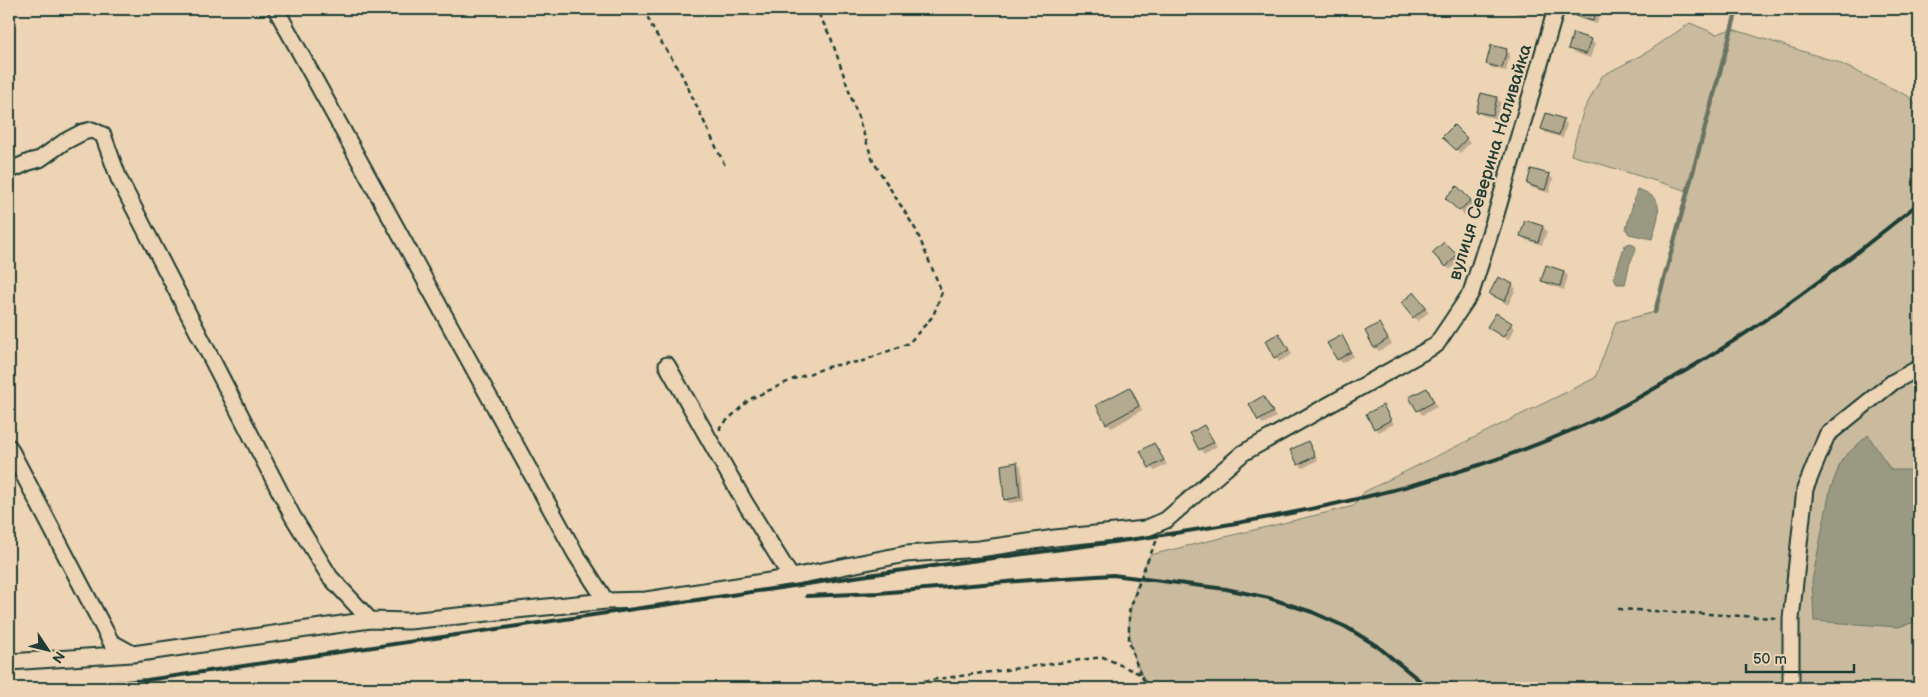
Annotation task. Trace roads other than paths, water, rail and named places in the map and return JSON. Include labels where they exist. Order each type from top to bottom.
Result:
[{"type":"street","points":[[276,9],[575,553],[606,601]]},
{"type":"street","name":"вулиця Северина Наливайка","points":[[9,662],[133,654],[370,620],[409,621],[606,601],[646,600],[791,577],[906,554],[979,549],[1055,538],[1145,529],[1166,520],[1243,453],[1436,345],[1471,293],[1556,9]]},
{"type":"street","points":[[9,171],[40,159],[64,142],[83,132],[92,130],[103,135],[119,179],[293,516],[330,577],[370,620]]},
{"type":"street","points":[[667,365],[744,501],[791,577]]},
{"type":"street","points":[[1790,688],[1791,619],[1805,489],[1828,435],[1893,382],[1919,368]]},
{"type":"street","points":[[9,447],[111,642],[133,654]]},
{"type":"waterway","points":[[1655,312],[1737,9]]},
{"type":"railway","points":[[57,688],[147,680],[796,585],[1154,536],[1330,505],[1416,484],[1501,458],[1584,425],[1642,395],[1736,340],[1836,269],[1919,203]]},
{"type":"railway","points":[[807,596],[878,593],[1113,575],[1226,589],[1269,598],[1312,612],[1346,627],[1377,646],[1429,688]]}]
